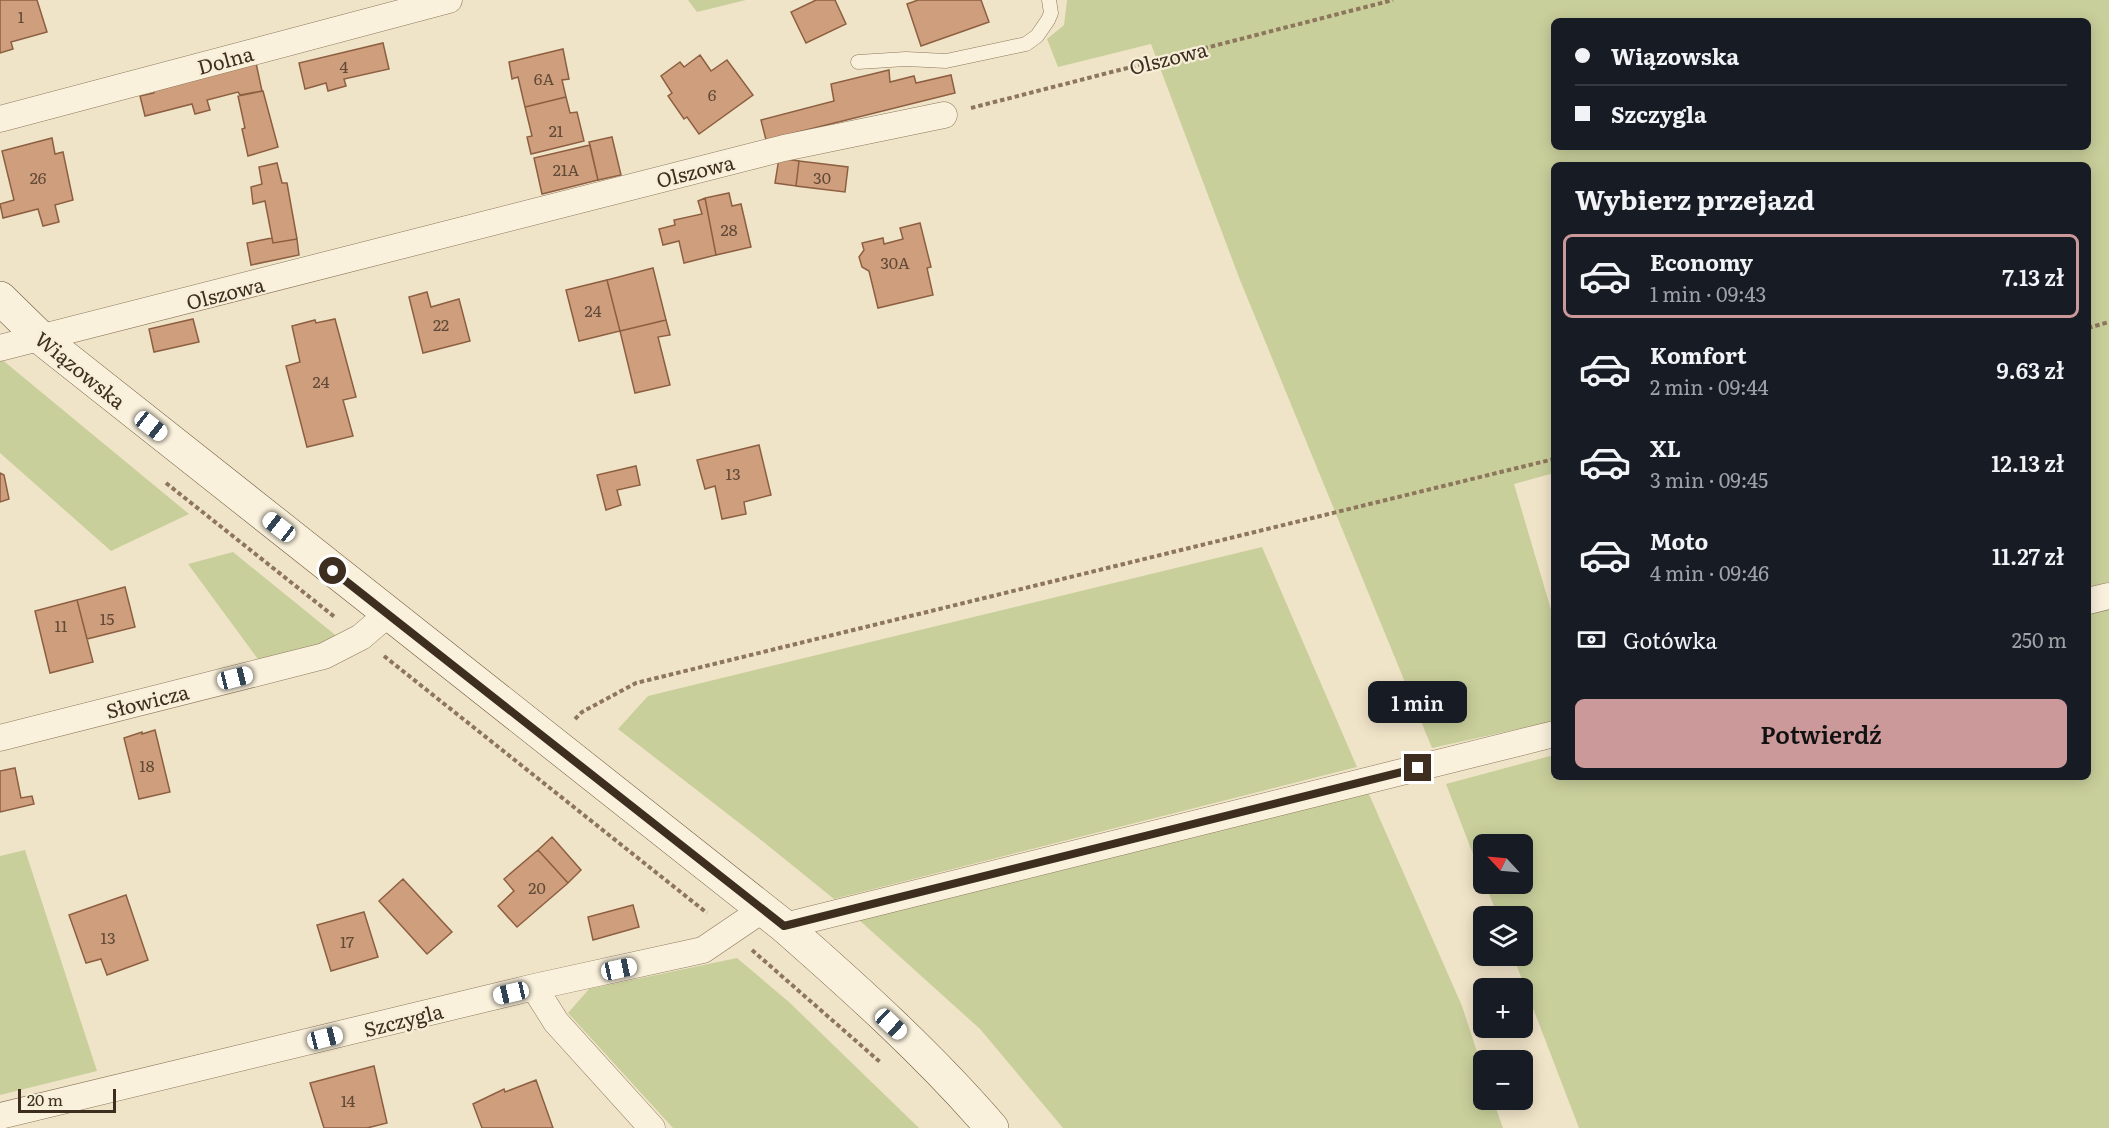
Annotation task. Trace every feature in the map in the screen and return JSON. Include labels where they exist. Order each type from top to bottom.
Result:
[{"type":"main road","name":"Wiązowska","points":[[0,298],[42,339],[773,918],[829,965],[953,1083],[992,1128]]},
{"type":"street","name":"Dolna","points":[[0,118],[449,0]]},
{"type":"street","name":"Olszowa","points":[[0,348],[772,150],[944,115]]},
{"type":"street","points":[[2091,600],[2109,596]]},
{"type":"street","name":"Słowicza","points":[[0,738],[324,656],[361,637],[388,614]]},
{"type":"street","name":"Szczygla","points":[[0,1116],[534,987],[703,950],[731,932],[773,918],[1551,735]]},
{"type":"street","points":[[534,987],[556,1022],[652,1128]]},
{"type":"lane","points":[[858,62],[906,59],[946,61],[1026,44],[1037,36],[1048,20],[1051,13],[1049,0]]},
{"type":"path","name":"Olszowa","points":[[944,115],[1393,0]]},
{"type":"path","points":[[2091,326],[2109,322]]},
{"type":"path","points":[[550,742],[582,712],[636,683],[1551,460]]},
{"type":"path","points":[[376,650],[731,932],[886,1068]]},
{"type":"green space","points":[[688,0],[746,0],[697,12]]},
{"type":"green space","points":[[1067,0],[2109,0],[2109,582],[2091,587],[2091,162],[1551,162],[1551,474],[1514,484],[1551,610],[1551,722],[1432,748],[1240,280],[1151,44],[1058,67],[1047,39],[1064,25]]},
{"type":"green space","points":[[0,358],[189,514],[111,551],[0,453]]},
{"type":"green space","points":[[1262,547],[1357,767],[834,899],[618,729],[648,696]]},
{"type":"green space","points":[[233,552],[339,638],[318,647],[260,662],[188,564]]},
{"type":"green space","points":[[2109,608],[2109,1128],[1579,1128],[1533,1008],[1533,978],[1521,978],[1517,966],[1533,966],[1533,906],[1494,906],[1489,894],[1533,894],[1533,834],[1473,834],[1473,854],[1446,784],[1551,756],[1551,780],[2091,780],[2091,612]]},
{"type":"green space","points":[[1368,792],[1462,1006],[1476,1050],[1473,1050],[1473,1110],[1497,1110],[1503,1128],[1063,1128],[980,1029],[858,919]]},
{"type":"green space","points":[[25,850],[97,1071],[0,1095],[0,856]]},
{"type":"green space","points":[[737,958],[789,1002],[919,1128],[673,1128],[568,1013],[589,989]]},
{"type":"building","points":[[0,0],[37,0],[47,32],[11,42],[13,49],[0,53]]},
{"type":"building","points":[[816,0],[835,0],[846,24],[806,43],[791,12]]},
{"type":"building","points":[[918,0],[981,0],[989,22],[921,46],[907,4]]},
{"type":"building","points":[[383,43],[389,69],[344,79],[346,86],[328,91],[326,83],[305,89],[299,63]]},
{"type":"building","points":[[563,49],[569,79],[562,80],[566,97],[525,107],[518,77],[512,79],[509,62]]},
{"type":"building","points":[[700,55],[711,71],[727,60],[753,95],[699,134],[687,117],[684,119],[668,96],[672,93],[661,76],[680,62],[684,67]]},
{"type":"building","points":[[256,63],[262,91],[240,95],[238,92],[207,100],[210,110],[195,114],[192,104],[145,116],[140,96],[154,93],[153,88]]},
{"type":"building","points":[[889,70],[890,82],[914,76],[916,83],[951,75],[955,93],[766,140],[761,120],[834,101],[831,84]]},
{"type":"building","points":[[263,91],[278,147],[248,156],[238,96]]},
{"type":"building","points":[[566,97],[570,113],[577,112],[584,141],[531,154],[527,137],[532,136],[525,107]]},
{"type":"building","points":[[612,137],[621,175],[598,180],[589,142]]},
{"type":"building","points":[[52,138],[55,154],[63,152],[73,200],[55,205],[59,222],[43,226],[38,209],[3,218],[0,204],[14,200],[2,151]]},
{"type":"building","points":[[590,145],[598,180],[542,194],[534,158]]},
{"type":"building","points":[[779,158],[799,161],[796,186],[775,183]]},
{"type":"building","points":[[799,161],[848,167],[845,192],[796,186]]},
{"type":"building","points":[[277,163],[282,183],[287,183],[297,239],[273,243],[265,201],[253,204],[251,187],[262,184],[259,167]]},
{"type":"building","points":[[729,193],[732,206],[741,204],[751,247],[716,255],[705,198]]},
{"type":"building","points":[[705,198],[716,255],[684,263],[679,241],[663,245],[659,229],[675,225],[674,220],[702,214],[698,201]]},
{"type":"building","points":[[920,223],[931,267],[927,268],[933,295],[878,308],[869,271],[862,267],[859,257],[864,250],[862,243],[883,238],[884,244],[903,239],[900,228]]},
{"type":"building","points":[[272,238],[273,243],[297,239],[299,255],[251,265],[247,243]]},
{"type":"building","points":[[653,268],[666,320],[620,331],[607,280]]},
{"type":"building","points":[[607,280],[620,331],[579,341],[566,290]]},
{"type":"building","points":[[427,292],[431,307],[459,299],[470,341],[423,353],[409,297]]},
{"type":"building","points":[[193,319],[199,342],[154,352],[149,329]]},
{"type":"building","points":[[335,319],[356,397],[343,400],[353,436],[307,447],[286,366],[300,362],[292,326],[315,320],[316,323]]},
{"type":"building","points":[[666,320],[670,335],[658,337],[670,385],[635,393],[620,331]]},
{"type":"building","points":[[759,445],[771,495],[744,502],[746,514],[722,519],[715,486],[705,489],[697,460]]},
{"type":"building","points":[[636,466],[640,485],[617,490],[621,505],[606,510],[597,475]]},
{"type":"building","points":[[0,473],[4,475],[9,499],[0,502]]},
{"type":"building","points":[[125,587],[135,627],[87,639],[77,600]]},
{"type":"building","points":[[77,600],[93,662],[50,673],[35,611]]},
{"type":"building","points":[[155,730],[170,792],[139,799],[124,738]]},
{"type":"building","points":[[15,768],[21,798],[32,796],[34,804],[0,812],[0,771]]},
{"type":"building","points":[[552,837],[581,870],[568,883],[538,850]]},
{"type":"building","points":[[538,850],[568,883],[517,927],[498,906],[514,891],[504,879]]},
{"type":"building","points":[[403,879],[452,932],[427,954],[379,901]]},
{"type":"building","points":[[126,895],[148,960],[107,975],[101,959],[86,963],[69,915]]},
{"type":"building","points":[[633,905],[639,927],[593,940],[588,917]]},
{"type":"building","points":[[364,912],[378,957],[331,971],[317,925]]},
{"type":"building","points":[[374,1066],[387,1123],[367,1128],[324,1128],[310,1083]]},
{"type":"building","points":[[536,1080],[553,1128],[482,1128],[473,1104],[504,1089],[505,1092]]},
{"type":"route","points":[[333,571],[784,926],[1418,768]]}]
